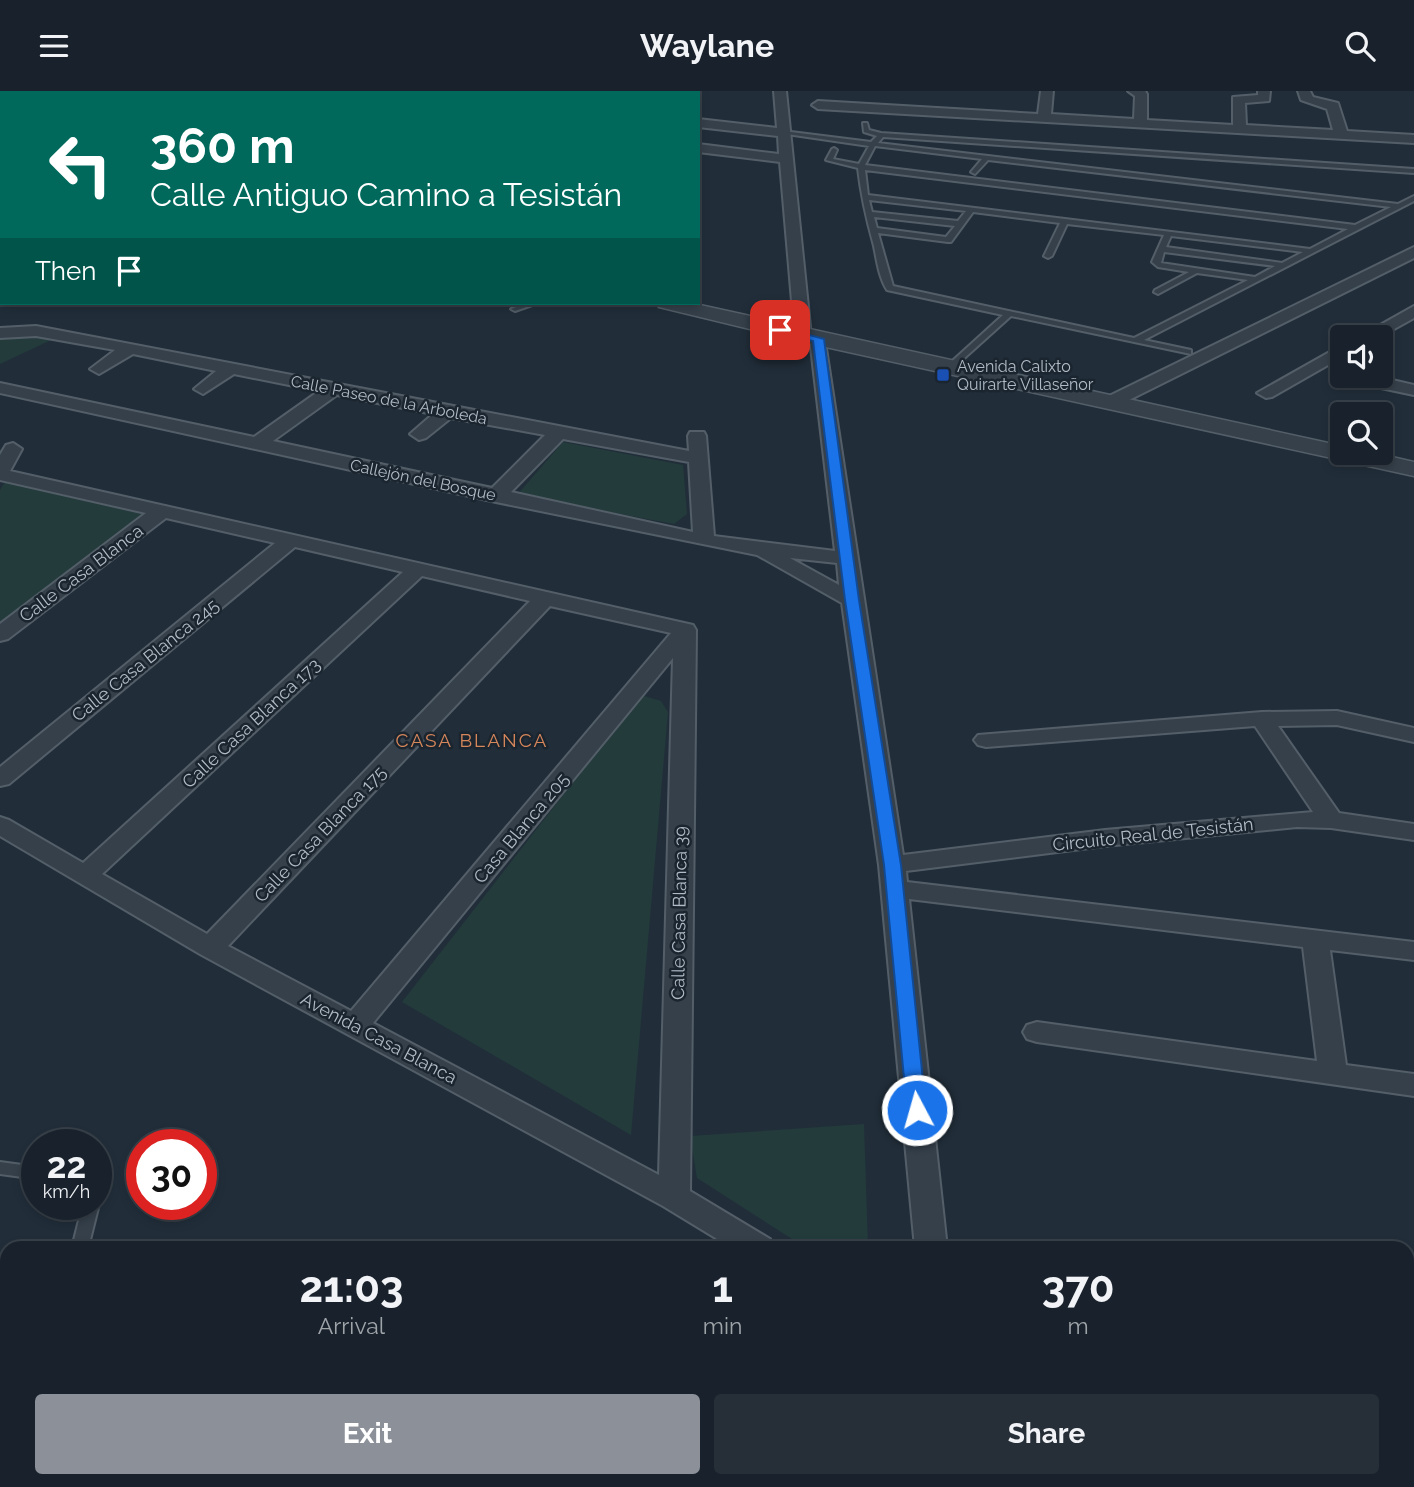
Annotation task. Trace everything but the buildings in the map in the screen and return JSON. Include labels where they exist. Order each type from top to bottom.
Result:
[{"type":"street","points":[[780,91],[785,159],[848,558],[893,877],[929,1241]]},
{"type":"street","points":[[853,107],[859,91]]},
{"type":"street","points":[[1044,118],[1047,91]]},
{"type":"street","points":[[1134,91],[1141,94],[1140,123]]},
{"type":"street","points":[[1240,129],[1238,100],[1264,97],[1264,91]]},
{"type":"street","points":[[1304,91],[1307,100],[1333,106],[1341,135]]},
{"type":"street","points":[[818,104],[853,107],[950,107],[1044,118],[1414,139]]},
{"type":"street","points":[[700,123],[783,133]]},
{"type":"street","points":[[700,148],[785,159]]},
{"type":"street","points":[[1111,402],[1414,252]]},
{"type":"street","points":[[675,305],[1414,469]]},
{"type":"street","points":[[1389,325],[1412,313]]},
{"type":"street","name":"Calle Paseo de la Arboleda","points":[[0,333],[36,331],[697,458]]},
{"type":"street","points":[[99,369],[130,348]]},
{"type":"street","points":[[1266,393],[1330,357]]},
{"type":"street","points":[[1310,368],[1330,372]]},
{"type":"street","points":[[202,389],[230,369]]},
{"type":"street","points":[[1393,385],[1414,390]]},
{"type":"street","name":"Callejón del Bosque","points":[[0,388],[704,540],[756,549],[848,558]]},
{"type":"street","points":[[257,444],[334,389]]},
{"type":"street","points":[[419,435],[448,412]]},
{"type":"street","points":[[496,496],[558,433]]},
{"type":"street","points":[[697,436],[704,540]]},
{"type":"street","points":[[13,449],[0,473],[685,630]]},
{"type":"street","name":"Calle Casa Blanca","points":[[0,634],[162,511]]},
{"type":"street","name":"Calle Casa Blanca 245","points":[[0,779],[291,540]]},
{"type":"street","points":[[756,549],[852,600]]},
{"type":"street","name":"Calle Casa Blanca 173","points":[[85,876],[418,569]]},
{"type":"street","name":"Calle Casa Blanca 175","points":[[210,948],[545,598]]},
{"type":"street","name":"Casa Blanca 205","points":[[355,1025],[685,630]]},
{"type":"street","name":"Calle Casa Blanca 39","points":[[674,1197],[685,630]]},
{"type":"street","points":[[986,740],[1262,719],[1337,718],[1414,736]]},
{"type":"street","points":[[1262,719],[1332,820]]},
{"type":"street","name":"Circuito Real de Tesistán","points":[[893,877],[1105,838],[1297,819],[1332,820],[1414,832]]},
{"type":"street","name":"Avenida Casa Blanca","points":[[0,825],[210,948],[674,1197],[747,1241]]},
{"type":"street","points":[[893,877],[1414,951]]},
{"type":"street","points":[[1315,938],[1333,1074]]},
{"type":"street","points":[[1037,1032],[1414,1085]]},
{"type":"lane","points":[[866,124],[866,131],[881,135],[1166,154],[1206,160],[1414,171]]},
{"type":"lane","points":[[902,136],[905,125]]},
{"type":"lane","points":[[943,139],[944,127]]},
{"type":"lane","points":[[980,141],[982,129]]},
{"type":"lane","points":[[1021,144],[1024,132]]},
{"type":"lane","points":[[783,133],[941,156],[986,157],[1399,206]]},
{"type":"lane","points":[[881,135],[861,167],[865,197],[890,288],[1188,352]]},
{"type":"lane","points":[[834,150],[829,160],[861,167],[1358,227]]},
{"type":"lane","points":[[1162,166],[1166,154]]},
{"type":"lane","points":[[975,172],[986,157]]},
{"type":"lane","points":[[1346,168],[1414,179]]},
{"type":"lane","points":[[865,197],[1311,251]]},
{"type":"lane","points":[[1135,341],[1414,198]]},
{"type":"lane","points":[[873,230],[948,240],[971,210]]},
{"type":"lane","points":[[870,214],[961,223]]},
{"type":"lane","points":[[1048,256],[1065,221]]},
{"type":"lane","points":[[1168,234],[1156,262],[1158,265],[1255,279]]},
{"type":"lane","points":[[1161,249],[1283,265]]},
{"type":"lane","points":[[1157,292],[1194,272]]},
{"type":"lane","points":[[515,309],[528,305]]},
{"type":"lane","points":[[951,367],[1008,315]]},
{"type":"lane","points":[[0,1168],[21,1171]]},
{"type":"lane","points":[[82,1241],[87,1220]]},
{"type":"green space","points":[[21,333],[51,340],[0,364],[0,337]]},
{"type":"green space","points":[[563,442],[683,465],[687,514],[674,524],[517,495]]},
{"type":"green space","points":[[5,482],[143,514],[0,624],[0,490]]},
{"type":"green space","points":[[641,695],[661,701],[668,712],[631,1135],[402,1002]]},
{"type":"green space","points":[[864,1124],[868,1241],[795,1241],[697,1178],[690,1136]]},
{"type":"place","name":"Avenida Calixto Quirarte Villaseñor","points":[[943,375]]},
{"type":"district","name":"CASA BLANCA","points":[[472,740]]},
{"type":"route","points":[[780,330],[818,339],[852,600],[892,865],[917,1110]]}]
